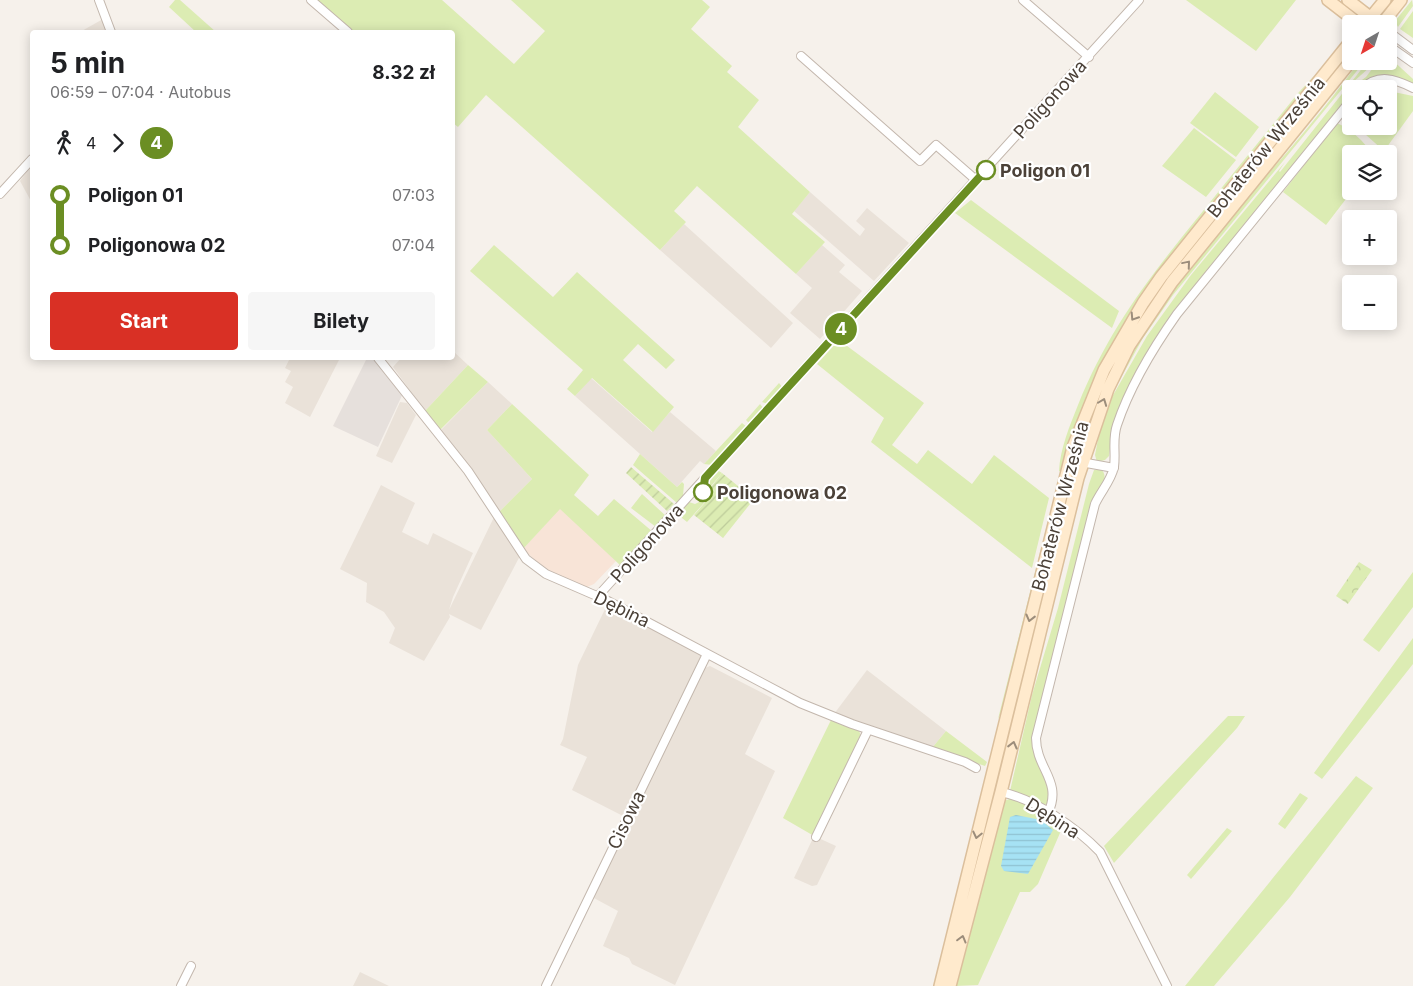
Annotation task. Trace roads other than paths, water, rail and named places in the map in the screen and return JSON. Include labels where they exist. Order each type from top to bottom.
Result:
[{"type":"main road","points":[[1328,0],[1347,15]]},
{"type":"main road","points":[[1348,0],[1366,15]]},
{"type":"main road","points":[[1378,15],[1385,0]]},
{"type":"main road","points":[[1383,15],[1401,0]]},
{"type":"main road","name":"Bohaterów Września","points":[[940,986],[1070,460],[1104,370],[1143,303],[1173,261],[1342,52]]},
{"type":"main road","name":"Bohaterów Września","points":[[950,986],[1001,792],[1083,463],[1112,381],[1148,314],[1344,70]]},
{"type":"street","points":[[99,0],[110,30]]},
{"type":"street","points":[[311,0],[346,30]]},
{"type":"street","points":[[1024,0],[1089,57]]},
{"type":"street","name":"Poligonowa","points":[[597,597],[1089,57],[1134,2]]},
{"type":"street","points":[[1398,39],[1413,50]]},
{"type":"street","points":[[1398,52],[1413,63]]},
{"type":"street","points":[[801,56],[920,161],[936,144],[976,180]]},
{"type":"street","points":[[1377,80],[1386,78],[1395,80]]},
{"type":"street","points":[[1397,81],[1413,88]]},
{"type":"street","points":[[1048,812],[1054,792],[1052,779],[1039,759],[1036,738],[1095,504],[1111,479],[1114,468],[1114,437],[1118,422],[1139,375],[1164,332],[1342,111]]},
{"type":"street","points":[[0,194],[30,161]]},
{"type":"street","name":"Dębina","points":[[380,360],[468,471],[526,558],[546,574],[606,600],[800,703],[868,730],[965,762],[976,768]]},
{"type":"street","points":[[1070,460],[1114,468]]},
{"type":"street","points":[[606,589],[606,600]]},
{"type":"street","name":"Cisowa","points":[[546,986],[707,654]]},
{"type":"street","points":[[816,837],[868,730]]},
{"type":"street","name":"Dębina","points":[[1001,792],[1023,798],[1048,812],[1090,842],[1100,852],[1167,986]]},
{"type":"street","points":[[181,986],[191,966]]},
{"type":"water","points":[[1016,815],[1041,820],[1053,830],[1028,874],[1004,871],[1001,866],[1010,817]]},
{"type":"place","name":"Poligon 01","points":[[986,170]]},
{"type":"place","name":"Poligonowa 02","points":[[703,492]]}]
